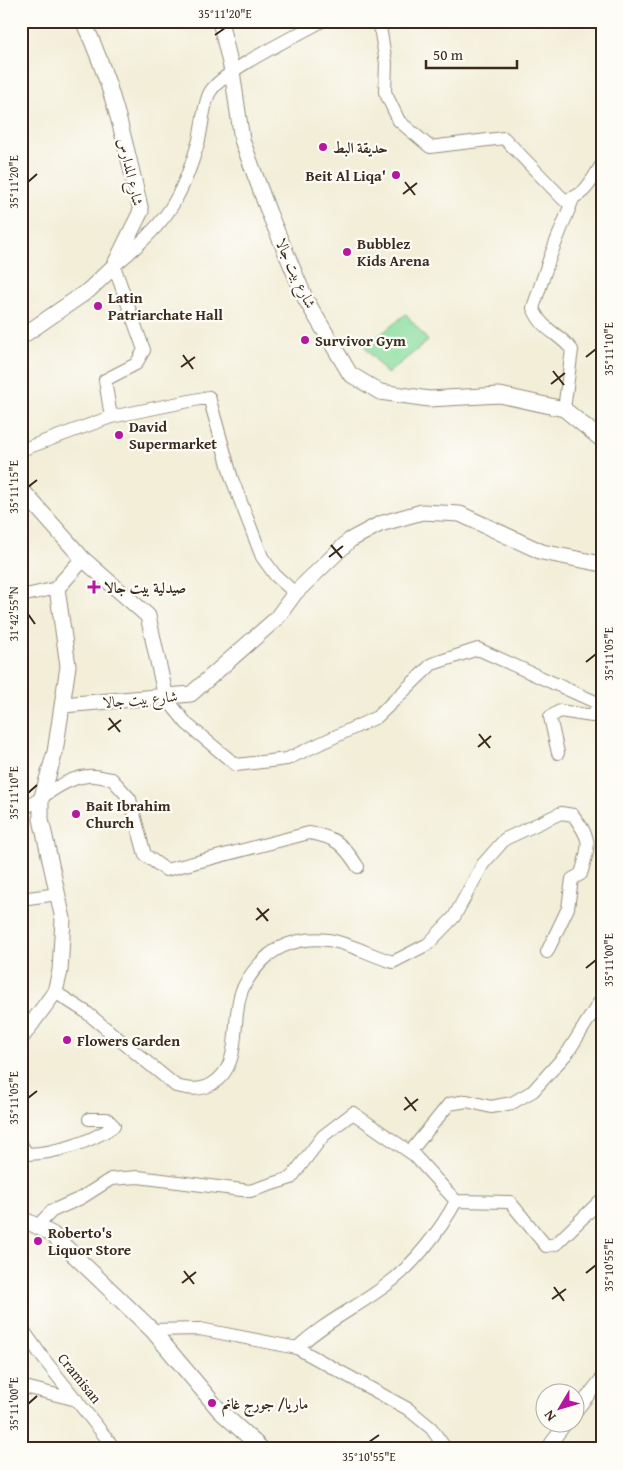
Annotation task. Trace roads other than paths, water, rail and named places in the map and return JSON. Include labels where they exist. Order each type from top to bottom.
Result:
[{"type":"street","name":"شارع المدارس","points":[[21,337],[90,290],[114,266],[141,211],[112,94],[95,46],[83,21]]},
{"type":"street","name":"شارع بيت جالا","points":[[220,21],[232,71],[242,140],[269,213],[306,300],[350,374],[380,392],[429,399],[500,395],[564,409],[602,440]]},
{"type":"street","points":[[111,417],[105,380],[136,364],[144,350],[114,266],[152,234],[175,204],[192,165],[210,92],[232,71],[322,21]]},
{"type":"street","points":[[379,21],[386,63],[385,92],[399,121],[430,147],[504,138],[564,200],[573,199],[586,191],[602,164]]},
{"type":"street","points":[[564,409],[572,350],[557,336],[547,330],[539,321],[533,308],[550,257],[573,199]]},
{"type":"street","points":[[21,450],[111,417],[209,397],[232,479],[262,557],[275,575],[295,593]]},
{"type":"street","points":[[21,489],[83,559],[148,616],[166,698],[187,724],[236,765],[287,759],[377,717],[432,664],[478,649],[601,705],[592,716],[560,711],[550,717],[558,753]]},
{"type":"street","name":"شارع بيت جالا","points":[[63,705],[166,698],[191,694],[276,620],[295,593],[350,540],[380,524],[422,512],[460,514],[542,552],[602,564]]},
{"type":"street","points":[[21,596],[57,588],[83,559]]},
{"type":"street","points":[[21,1038],[55,992],[60,971],[63,919],[41,819],[41,800],[55,752],[68,666],[57,588]]},
{"type":"street","points":[[21,810],[41,800],[67,781],[89,776],[112,779],[130,799],[145,855],[166,870],[309,833],[328,836],[346,848],[358,867]]},
{"type":"street","points":[[55,992],[86,1012],[176,1086],[187,1089],[204,1089],[224,1077],[232,1061],[235,1024],[242,990],[256,965],[280,947],[301,940],[327,940],[393,962],[410,955],[428,944],[454,917],[483,864],[505,839],[561,812],[573,815],[586,834],[589,848],[581,874],[572,879],[568,908],[548,952]]},
{"type":"street","points":[[21,899],[58,894]]},
{"type":"street","points":[[410,1152],[449,1104],[467,1101],[491,1108],[512,1103],[533,1091],[568,1052],[602,998]]},
{"type":"street","points":[[28,1223],[81,1198],[111,1179],[155,1179],[250,1190],[292,1178],[323,1136],[353,1113],[410,1152],[456,1201],[510,1202],[546,1246],[556,1244],[602,1199]]},
{"type":"street","points":[[21,1144],[27,1154],[49,1154],[97,1136],[114,1126],[107,1119],[89,1119]]},
{"type":"street","points":[[297,1348],[310,1336],[387,1286],[444,1224],[456,1201]]},
{"type":"street","points":[[28,1223],[52,1234],[152,1330],[220,1411],[262,1449]]},
{"type":"street","name":"Cramisan","points":[[21,1327],[115,1449]]},
{"type":"street","points":[[152,1330],[200,1329],[297,1348],[408,1409],[431,1428],[446,1449]]},
{"type":"street","points":[[586,1399],[602,1378]]},
{"type":"street","points":[[21,1386],[77,1400]]},
{"type":"street","points":[[549,1449],[559,1432]]},
{"type":"place","name":"حديقة البط","points":[[323,147]]},
{"type":"place","name":"Beit Al Liqa'","points":[[396,175]]},
{"type":"place","name":"Bubblez Kids Arena","points":[[347,252]]},
{"type":"place","name":"Latin Patriarchate Hall","points":[[98,306]]},
{"type":"place","name":"Survivor Gym","points":[[305,340]]},
{"type":"place","name":"David Supermarket","points":[[119,435]]},
{"type":"place","name":"صيدلية بيت جالا","points":[[94,587]]},
{"type":"place","name":"Bait Ibrahim Church","points":[[76,814]]},
{"type":"place","name":"Flowers Garden","points":[[67,1040]]},
{"type":"place","name":"Roberto's Liquor Store","points":[[38,1241]]},
{"type":"place","name":"ماريا/ جورج غانم","points":[[212,1403]]}]
